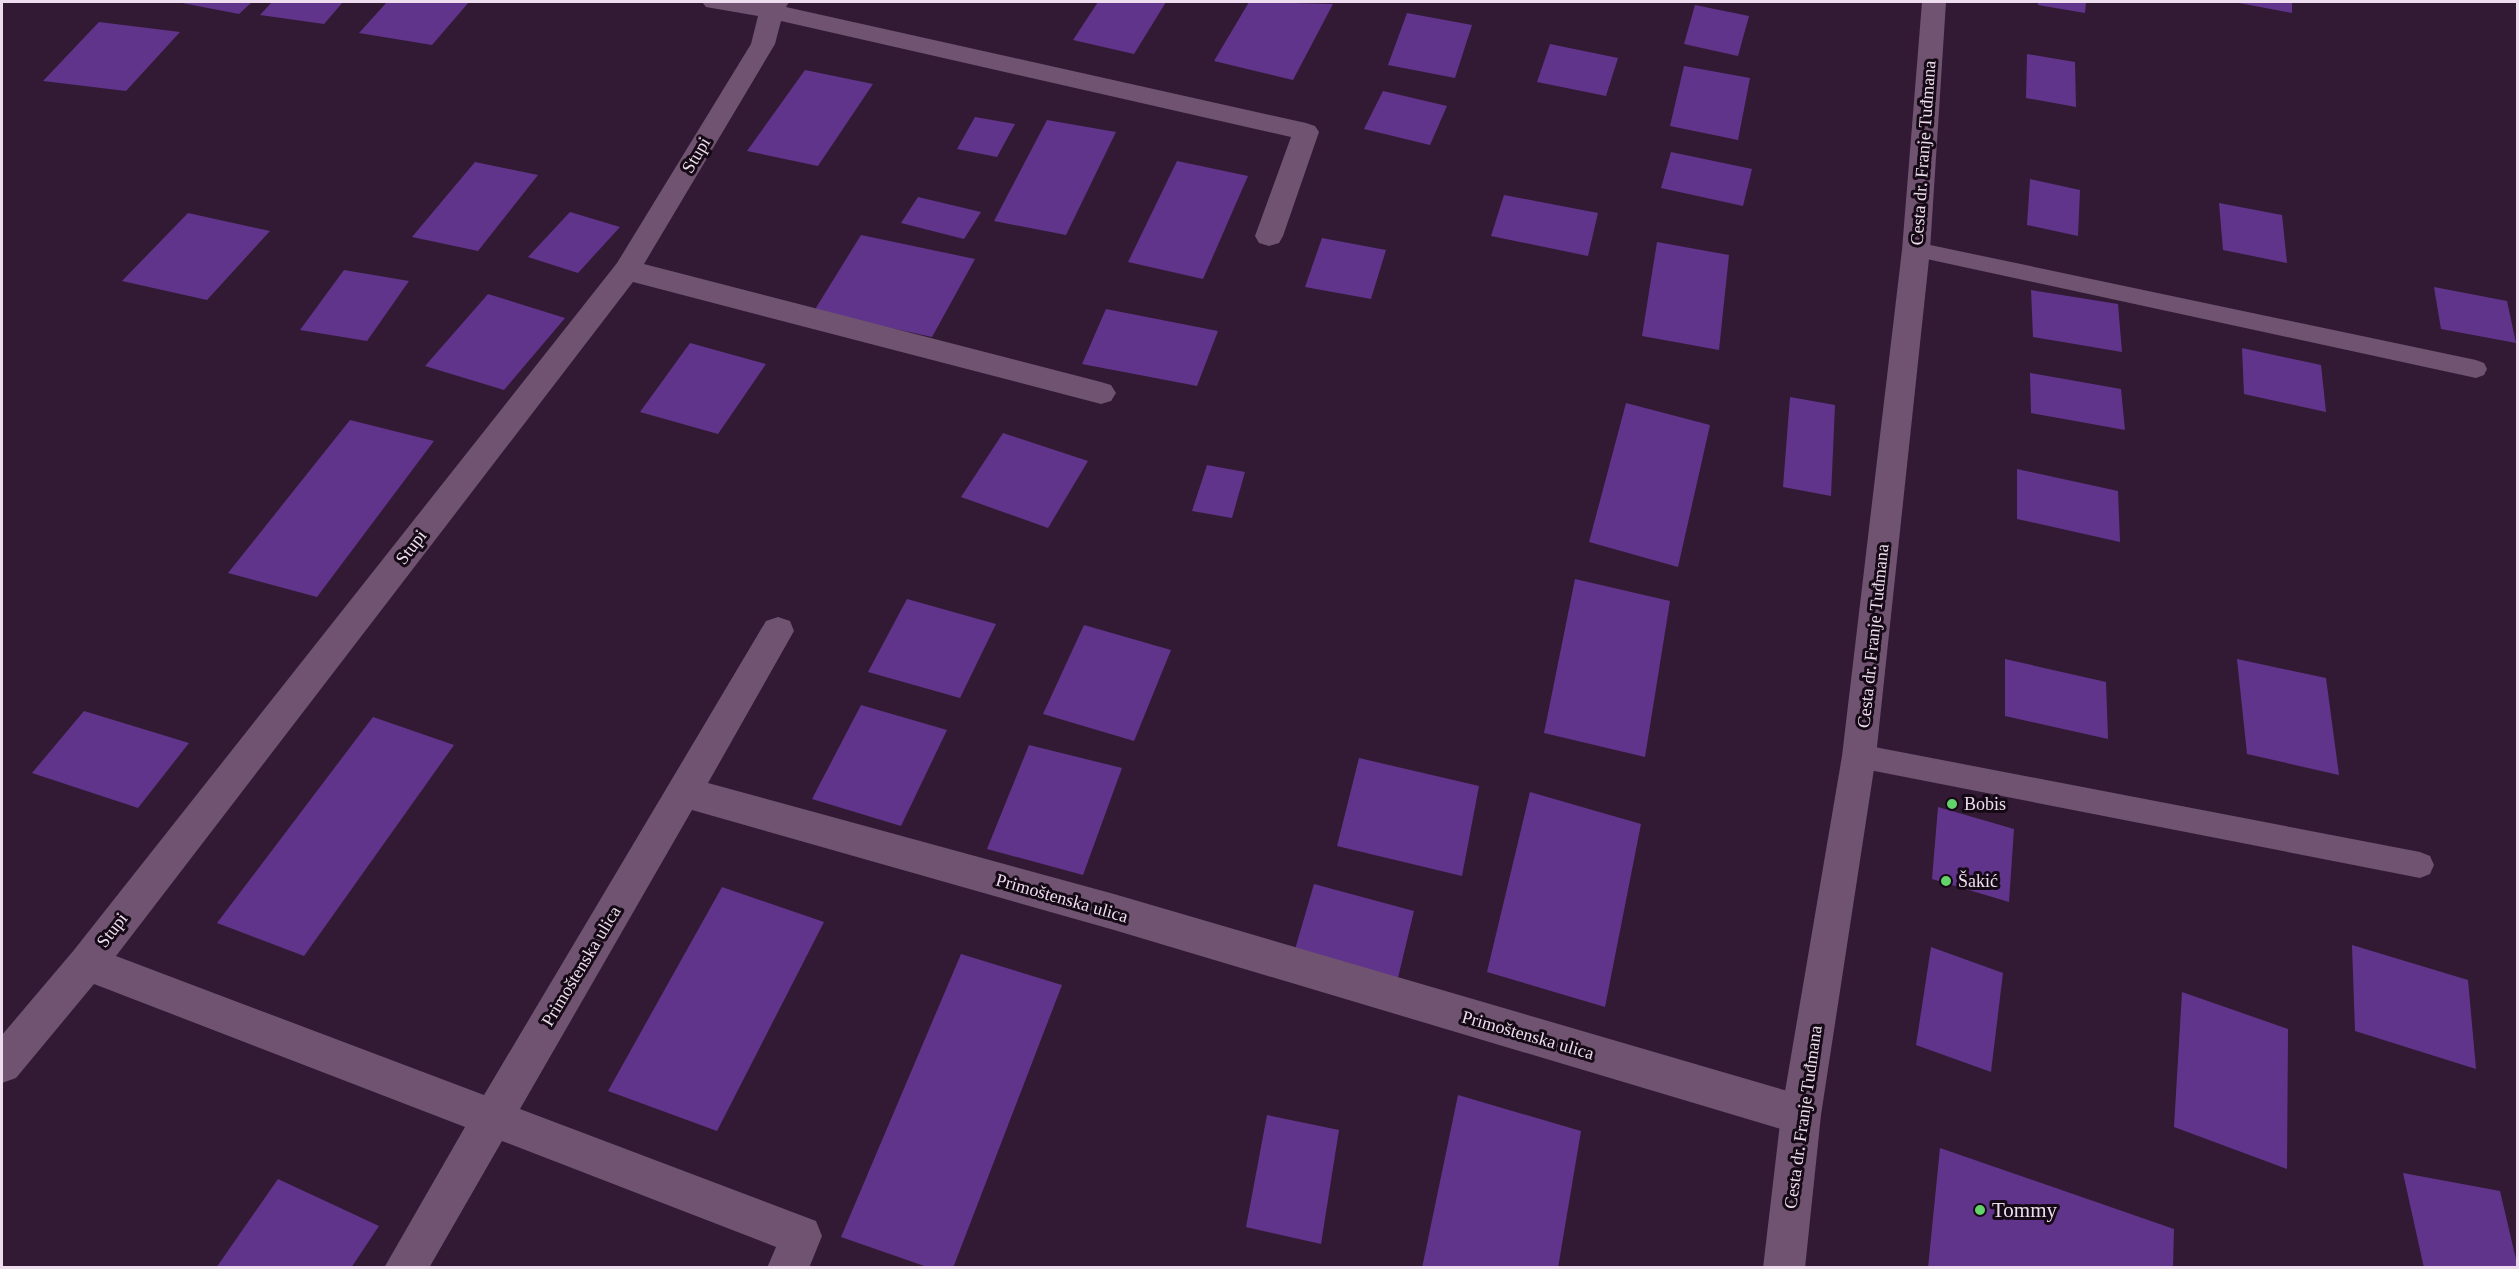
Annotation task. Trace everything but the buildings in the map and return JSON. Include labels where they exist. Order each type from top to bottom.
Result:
[{"type":"street","points":[[714,2],[774,6],[1306,132],[1269,236]]},
{"type":"street","name":"Cesta dr. Franje Tuđmana","points":[[1784,1268],[1801,1115],[1859,756],[1916,250],[1934,2]]},
{"type":"street","name":"Stupi","points":[[2,1064],[87,963],[627,270],[763,44],[774,6]]},
{"type":"street","points":[[627,270],[1101,393]]},
{"type":"street","points":[[684,792],[778,631]]},
{"type":"street","name":"Primoštenska ulica","points":[[405,1268],[684,792],[1114,912],[1801,1115]]},
{"type":"street","points":[[87,963],[801,1236],[788,1268]]},
{"type":"lane","points":[[1916,250],[2476,369]]},
{"type":"lane","points":[[1859,756],[2420,866]]},
{"type":"place","name":"Bobis","points":[[1952,804]]},
{"type":"place","name":"Šakić","points":[[1946,881]]},
{"type":"place","name":"Tommy","points":[[1980,1210]]}]
